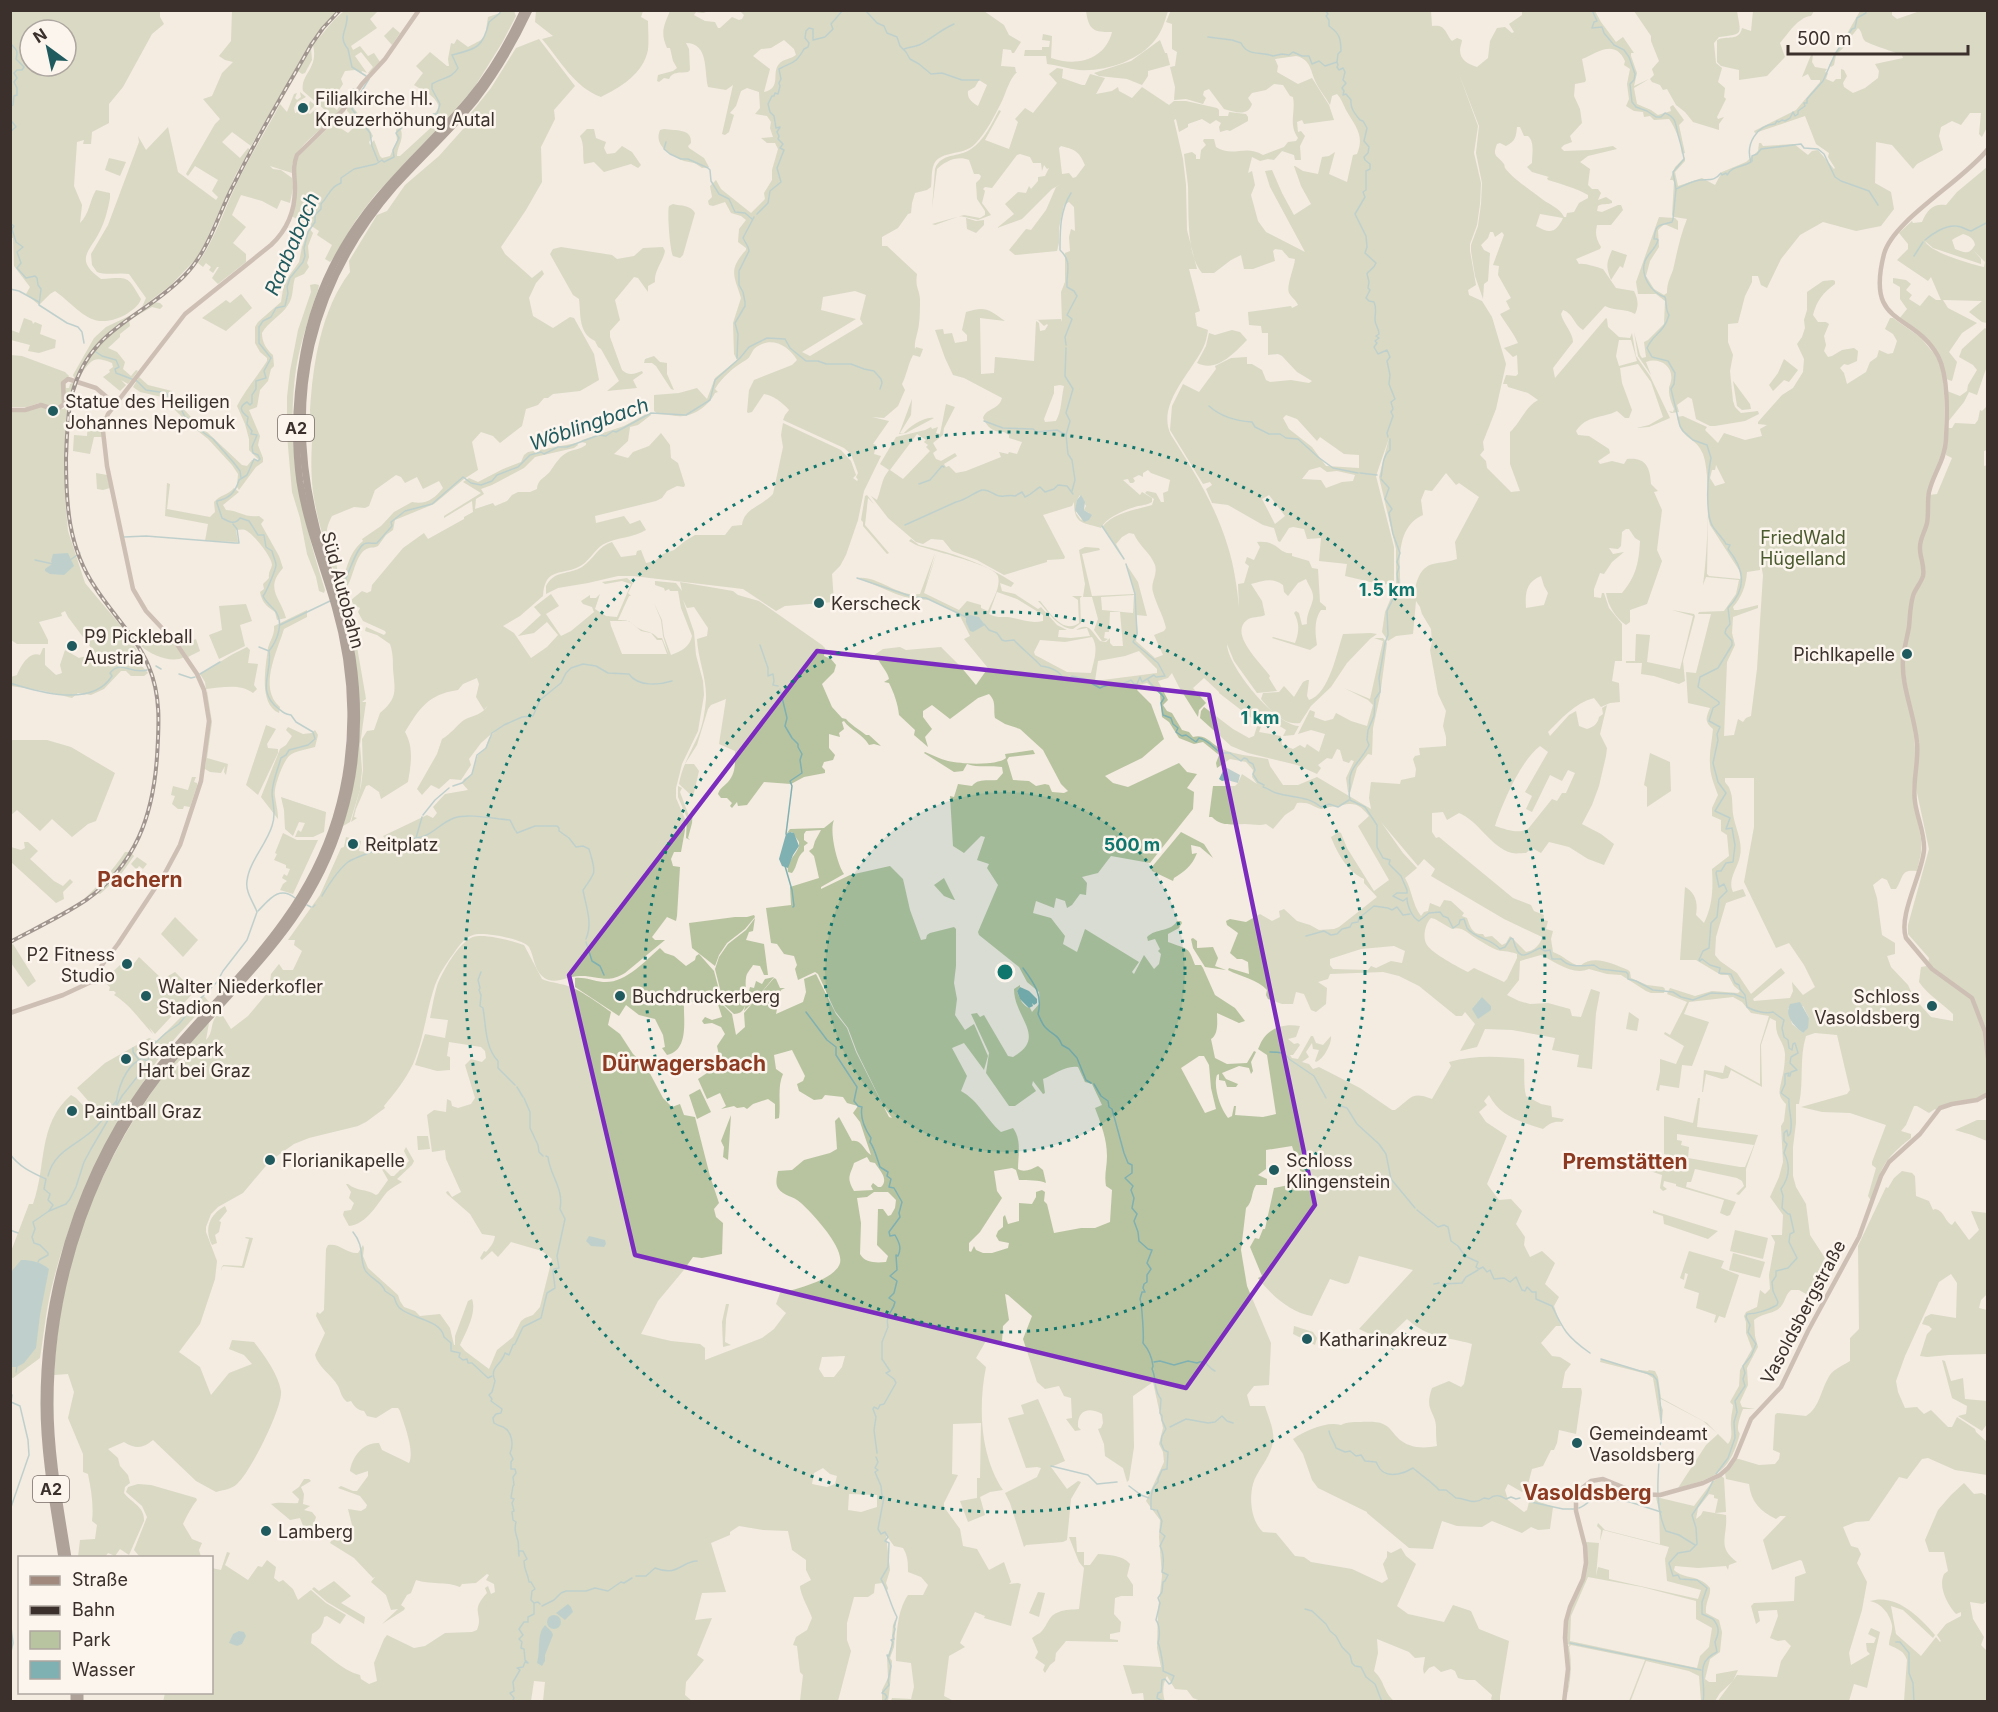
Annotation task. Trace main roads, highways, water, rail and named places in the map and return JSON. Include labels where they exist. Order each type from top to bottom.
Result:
[{"type":"highway","name":"Süd Autobahn","points":[[62,1556],[62,1537],[48,1430],[54,1337],[60,1294],[75,1238],[101,1172],[135,1111],[175,1056],[257,966],[311,893],[332,840],[352,773],[357,726],[352,654],[331,586],[306,484],[302,425],[304,387],[310,349],[323,305],[336,266],[377,208],[486,86],[504,58],[525,13]]},
{"type":"highway","name":"Süd Autobahn","points":[[62,1537],[68,1556]]},
{"type":"main road","points":[[10,1012],[63,995],[91,980],[98,981],[97,974],[169,867],[180,845],[201,781],[209,722],[204,690],[197,674],[176,644],[142,605],[131,581],[121,525],[110,483],[103,431],[105,420],[136,376],[190,309],[283,233],[293,202],[294,163],[297,155],[343,110],[385,59],[418,10]]},
{"type":"main road","points":[[1988,149],[1968,170],[1896,231],[1884,252],[1880,288],[1885,306],[1891,315],[1921,336],[1932,348],[1942,365],[1945,386],[1946,446],[1929,494],[1927,524],[1920,547],[1923,575],[1911,603],[1903,660],[1917,739],[1914,795],[1924,843],[1923,857],[1908,907],[1904,932],[1906,938],[1932,969],[1973,1000],[1985,1032],[1988,1058]]},
{"type":"main road","points":[[10,410],[25,410],[40,405],[56,410],[60,408],[64,404],[63,383],[69,379],[99,389],[116,404]]},
{"type":"main road","name":"Vasoldsbergstraße","points":[[1564,1701],[1568,1671],[1566,1621],[1583,1579],[1586,1559],[1575,1509],[1576,1499],[1581,1490],[1596,1479],[1608,1480],[1640,1494],[1658,1495],[1691,1488],[1720,1475],[1734,1461],[1751,1419],[1784,1380],[1862,1232],[1888,1162],[1920,1134],[1940,1108],[1977,1100],[1988,1094]]},
{"type":"water","points":[[1081,495],[1085,502],[1084,510],[1092,515],[1084,522],[1075,510],[1077,500]]},
{"type":"water","points":[[68,553],[74,566],[64,575],[50,574],[45,571],[52,564],[53,554]]},
{"type":"water","points":[[970,615],[979,617],[985,625],[973,632],[970,631],[966,617]]},
{"type":"water","points":[[1227,768],[1240,775],[1238,783],[1219,779],[1224,769]]},
{"type":"water","points":[[794,833],[799,846],[788,868],[782,866],[779,859],[786,834]]},
{"type":"water","points":[[1020,987],[1029,991],[1037,999],[1037,1003],[1034,1005],[1032,1003],[1033,1006],[1029,1008],[1020,999],[1017,991]]},
{"type":"water","points":[[1482,997],[1491,1006],[1491,1010],[1478,1019],[1472,1009]]},
{"type":"water","points":[[1800,1002],[1809,1018],[1808,1028],[1803,1033],[1793,1024],[1788,1013],[1790,1004]]},
{"type":"water","points":[[589,1236],[605,1240],[606,1244],[604,1247],[591,1246],[586,1241]]},
{"type":"water","points":[[21,1260],[36,1262],[49,1269],[36,1348],[24,1363],[11,1367],[11,1272]]},
{"type":"water","points":[[568,1604],[573,1612],[565,1620],[556,1613]]},
{"type":"water","points":[[554,1615],[559,1617],[561,1622],[559,1627],[554,1629],[549,1627],[547,1622],[549,1617]]},
{"type":"water","points":[[545,1625],[553,1635],[542,1666],[537,1663],[541,1633]]},
{"type":"water","points":[[239,1631],[244,1632],[246,1636],[242,1644],[237,1646],[229,1643],[233,1634]]},
{"type":"waterway","name":"Raababach","points":[[38,1262],[48,1253],[40,1245],[34,1243],[33,1222],[49,1211],[66,1204],[70,1199],[91,1149],[122,1096],[145,1067],[155,1043],[179,1024],[217,982],[247,940],[257,912],[248,893],[248,874],[272,826],[274,814],[272,789],[281,758],[289,750],[308,745],[315,739],[313,732],[296,722],[291,715],[279,709],[272,702],[266,688],[269,651],[275,642],[279,627],[276,612],[263,596],[276,567],[272,551],[266,547],[264,535],[258,535],[249,521],[240,518],[236,522],[231,522],[222,518],[217,503],[234,491],[239,480],[247,475],[254,459],[258,461],[260,459],[253,453],[252,447],[257,435],[251,434],[252,431],[247,424],[248,417],[242,410],[242,406],[247,402],[250,405],[252,403],[256,381],[266,378],[264,371],[271,358],[259,343],[259,327],[263,321],[271,317],[276,308],[285,306],[290,278],[305,256],[304,248],[308,232],[315,222],[315,215],[321,209],[321,204],[330,192],[341,183],[341,178],[354,169],[376,164],[382,160],[384,162],[394,157],[393,150],[399,138],[396,133],[404,121],[412,116],[418,121],[437,114],[440,104],[432,89],[432,84],[456,71],[458,68],[452,55],[477,46],[484,37],[489,22],[500,13],[500,10]]},
{"type":"waterway","name":"Wöblingbach","points":[[757,214],[768,203],[770,191],[781,182],[777,168],[784,150],[780,148],[783,144],[778,139],[777,132],[780,127],[776,128],[774,116],[768,104],[772,96],[775,93],[778,94],[781,79],[779,69],[796,60],[808,47],[809,43],[805,38],[809,28],[813,29],[813,40],[825,37],[833,29],[831,24],[843,10]]},
{"type":"waterway","points":[[865,10],[877,23],[884,26],[887,33],[897,37],[900,46],[910,59],[931,74],[942,73],[962,80],[979,80]]},
{"type":"waterway","points":[[1325,10],[1328,14],[1326,16],[1329,26],[1340,39],[1341,51],[1338,54],[1337,67],[1339,70],[1343,68],[1345,72],[1343,80],[1346,83],[1342,88],[1343,95],[1346,94],[1351,100],[1353,111],[1367,128],[1364,141],[1369,147],[1364,157],[1370,164],[1370,169],[1366,171],[1366,190],[1363,192],[1365,197],[1355,214],[1366,236],[1365,253],[1376,263],[1367,274],[1370,290],[1366,298],[1374,302],[1375,307],[1375,322],[1379,334],[1376,336],[1379,338],[1375,341],[1377,343],[1374,347],[1378,354],[1387,350],[1390,357],[1387,361],[1389,384],[1395,399],[1391,402],[1393,416],[1387,433],[1388,437]]},
{"type":"waterway","points":[[1592,10],[1597,21],[1594,22],[1592,28],[1602,27],[1614,45],[1624,50],[1629,57],[1635,74],[1630,84],[1632,102],[1636,107],[1656,117],[1661,117],[1665,113],[1669,115],[1676,126],[1684,159],[1673,172],[1676,189],[1673,219],[1672,222],[1657,228],[1654,239],[1658,240],[1657,243],[1646,258],[1644,266],[1645,277],[1651,288],[1665,297],[1669,315],[1664,326],[1647,348],[1652,357],[1668,361],[1675,373],[1671,389],[1683,431],[1693,440],[1707,445],[1711,458],[1708,492],[1710,519],[1726,544],[1730,545],[1728,549],[1738,564],[1742,579],[1738,593],[1728,608],[1730,624],[1725,633],[1732,641],[1732,645],[1718,668],[1700,677],[1698,687],[1719,702],[1713,708],[1709,721],[1720,727],[1713,763],[1718,782],[1726,793],[1715,811],[1730,818],[1726,829],[1732,828],[1735,845],[1733,862],[1726,863],[1721,871],[1716,873],[1719,887],[1724,884],[1727,891],[1719,899],[1717,917],[1711,923],[1709,948],[1703,951],[1699,960],[1702,959],[1720,968],[1719,973],[1731,974],[1745,995],[1747,1007],[1760,1012],[1773,1012],[1784,1020],[1782,1028],[1784,1037],[1788,1040],[1789,1048],[1792,1050],[1795,1043],[1798,1053],[1791,1057],[1790,1063],[1797,1070],[1791,1072],[1790,1076],[1788,1076],[1789,1073],[1785,1074],[1785,1084],[1781,1093],[1789,1099],[1791,1125],[1790,1134],[1788,1136],[1787,1130],[1784,1133],[1784,1141],[1787,1144],[1784,1153],[1788,1163],[1788,1172],[1781,1189],[1782,1208],[1790,1214],[1794,1232],[1790,1234],[1789,1242],[1797,1258],[1788,1268],[1776,1271],[1772,1282],[1777,1305],[1770,1309],[1747,1314],[1750,1325],[1748,1332],[1756,1344],[1751,1356],[1743,1366],[1745,1386],[1735,1401],[1737,1412],[1734,1422],[1735,1438],[1728,1458],[1716,1474]]},
{"type":"waterway","points":[[1676,189],[1697,181],[1714,179],[1721,173],[1727,175],[1735,168],[1751,162],[1750,149],[1754,137],[1763,128],[1790,118],[1793,112],[1795,116],[1805,106],[1804,103],[1807,103],[1807,99],[1823,81],[1835,54],[1855,28],[1857,18],[1866,13],[1865,10]]},
{"type":"waterway","points":[[347,16],[343,40],[348,49],[352,67],[366,76]]},
{"type":"waterway","points":[[904,49],[919,45],[954,24]]},
{"type":"waterway","points":[[1208,37],[1241,43],[1247,50],[1255,53],[1273,56],[1289,55],[1293,52],[1309,56],[1312,64],[1319,61],[1325,66],[1337,62]]},
{"type":"waterway","points":[[10,43],[17,51],[16,59],[24,67],[14,73],[17,78],[14,82],[17,95],[14,96],[13,105],[10,107]]},
{"type":"waterway","points":[[369,79],[352,109],[370,133],[378,161]]},
{"type":"waterway","points":[[10,119],[16,127],[11,131]]},
{"type":"waterway","points":[[666,142],[664,149],[670,154],[708,168],[711,181],[719,194],[729,199],[735,212],[745,213],[752,219]]},
{"type":"waterway","points":[[1752,161],[1752,156],[1761,149],[1801,144],[1804,148],[1818,149],[1824,154],[1835,177],[1869,191],[1878,205]]},
{"type":"waterway","points":[[1066,345],[1065,337],[1072,319],[1067,315],[1077,296],[1067,287],[1068,263],[1060,250],[1060,235],[1061,220],[1071,193]]},
{"type":"waterway","name":"Wöblingbach","points":[[737,358],[738,334],[735,323],[745,306],[743,292],[739,285],[739,271],[749,251],[743,238],[754,217]]},
{"type":"waterway","points":[[1925,240],[1948,227],[1958,226],[1971,231],[1988,222]]},
{"type":"waterway","points":[[10,223],[14,226],[12,229],[16,242],[23,247],[17,252],[21,263],[17,268],[26,278],[35,276],[37,278],[41,289],[39,305],[67,323],[78,327],[82,332],[84,343]]},
{"type":"waterway","points":[[1914,256],[1923,242]]},
{"type":"waterway","points":[[10,289],[19,291],[39,302]]},
{"type":"waterway","name":"Wöblingbach","points":[[340,592],[361,547],[365,543],[377,543],[392,526],[391,522],[405,511],[432,504],[463,477],[471,483],[481,485],[492,481],[497,475],[518,467],[530,455],[541,452],[544,454],[558,447],[567,447],[599,435],[606,436],[651,413],[686,415],[710,400],[715,380],[749,347],[767,338],[785,339],[790,348],[806,361],[851,364],[874,371],[881,379],[880,389]]},
{"type":"waterway","points":[[1066,348],[1065,376],[1073,389],[1066,413],[1070,421],[1066,435],[1068,454],[1072,460],[1075,480],[1072,491]]},
{"type":"waterway","points":[[96,352],[116,360],[119,367],[115,369],[116,373],[137,381],[146,390],[166,393],[169,401],[181,409],[185,417],[213,439],[240,471],[241,478]]},
{"type":"waterway","points":[[1209,406],[1218,413],[1252,422],[1255,427],[1269,434],[1280,434],[1286,438],[1298,439],[1333,468],[1358,473]]},
{"type":"waterway","points":[[984,421],[1003,428],[1033,429],[1037,432],[1057,430],[1066,435]]},
{"type":"waterway","points":[[1381,477],[1384,459],[1390,450],[1390,439]]},
{"type":"waterway","points":[[919,484],[930,480],[942,466],[944,467]]},
{"type":"waterway","points":[[1360,473],[1377,475]]},
{"type":"waterway","points":[[1350,799],[1351,774],[1369,745],[1368,730],[1374,716],[1375,699],[1380,692],[1379,678],[1388,635],[1387,611],[1399,587],[1397,562],[1400,553],[1389,513],[1392,509],[1385,499],[1389,488],[1381,479]]},
{"type":"waterway","points":[[905,525],[982,490],[1002,496],[1015,496],[1022,492],[1025,497],[1040,487],[1045,492],[1058,485],[1067,486],[1073,494]]},
{"type":"waterway","points":[[124,537],[146,536],[239,543],[237,529],[233,524]]},
{"type":"waterway","points":[[1102,526],[1124,559]]},
{"type":"waterway","points":[[70,560],[80,553]]},
{"type":"waterway","points":[[35,560],[53,564]]},
{"type":"waterway","points":[[984,624],[989,630],[997,633],[1002,640],[1014,640],[1041,666],[1057,671],[1063,679],[1069,679],[1072,676],[1089,680],[1100,688],[1131,680],[1137,684],[1140,677],[1142,682],[1154,675],[1156,677],[1165,676],[1158,663],[1133,642],[1137,634],[1135,594],[1126,564]]},
{"type":"waterway","points":[[857,578],[913,597],[926,598],[968,618]]},
{"type":"waterway","name":"Wöblingbach","points":[[280,625],[330,601]]},
{"type":"waterway","points":[[760,645],[768,668],[768,676],[773,674],[773,685],[778,686]]},
{"type":"waterway","points":[[259,647],[269,651]]},
{"type":"waterway","points":[[200,674],[220,662]]},
{"type":"waterway","points":[[453,786],[462,783],[472,774],[477,755],[486,748],[492,733],[522,717],[533,716],[540,700],[561,683],[571,668],[583,664],[596,666],[608,673],[629,674],[638,681],[649,684],[672,681]]},
{"type":"waterway","points":[[156,666],[161,669]]},
{"type":"waterway","points":[[10,683],[49,693],[78,695],[92,692],[103,686],[112,676],[110,673],[118,667],[136,671],[147,670]]},
{"type":"waterway","points":[[179,674],[195,677]]},
{"type":"waterway","points":[[1148,680],[1164,698],[1161,703],[1163,715],[1171,718],[1173,724],[1178,728],[1176,732],[1196,742],[1199,738],[1202,739],[1221,753],[1230,753],[1241,761],[1244,758],[1247,759],[1253,764],[1255,770],[1253,774],[1258,782],[1264,785],[1263,787],[1276,793],[1311,801],[1321,807],[1329,804],[1338,807],[1349,800]]},
{"type":"waterway","points":[[780,689],[787,718],[785,726],[802,754],[800,760],[802,773],[790,781],[792,786],[786,834]]},
{"type":"waterway","points":[[423,815],[449,788]]},
{"type":"waterway","points":[[1350,800],[1365,807],[1377,825],[1377,847],[1383,858],[1390,860],[1389,864],[1401,876],[1407,890],[1407,893],[1397,893],[1393,896],[1403,901],[1407,898],[1410,911],[1419,921],[1429,913],[1440,912],[1448,918],[1453,928],[1464,919],[1470,932],[1500,949],[1505,947],[1511,938],[1520,954],[1526,955],[1540,948],[1545,951],[1550,950],[1552,959],[1561,959],[1572,965],[1594,965],[1600,969],[1626,972],[1628,979],[1653,990],[1673,992],[1693,1000],[1711,993],[1734,994],[1744,998]]},
{"type":"waterway","points":[[417,838],[427,835],[449,820],[460,817],[475,816],[510,820],[515,830]]},
{"type":"waterway","points":[[322,896],[330,882],[348,862],[381,848],[416,838],[422,817]]},
{"type":"waterway","points":[[516,831],[517,833],[535,826],[557,826],[559,831],[576,847],[583,846],[589,849],[594,871],[583,890],[589,921],[586,939]]},
{"type":"waterway","points":[[785,866],[792,890],[793,907]]},
{"type":"waterway","points":[[258,911],[279,894],[289,894],[295,898]]},
{"type":"waterway","points":[[307,905],[311,907]]},
{"type":"waterway","points":[[1306,936],[1324,931],[1331,935],[1337,934],[1342,929],[1350,927],[1352,923],[1358,922],[1359,918],[1374,906],[1392,910],[1397,907],[1403,915],[1410,914]]},
{"type":"waterway","points":[[586,942],[592,961],[600,966],[604,975]]},
{"type":"waterway","points":[[1023,968],[1038,995],[1038,1014],[1043,1024],[1077,1058],[1086,1080],[1091,1083]]},
{"type":"waterway","points":[[481,972],[478,980],[481,995],[480,1006],[483,1008],[488,1043],[498,1061],[498,1068],[515,1085]]},
{"type":"waterway","points":[[806,1012],[827,1040],[836,1047],[836,1055],[857,1087],[854,1101],[862,1107],[862,1119],[871,1138],[870,1142],[880,1167],[888,1172],[887,1176],[891,1179],[889,1187],[894,1188],[902,1202],[900,1217],[889,1232],[890,1236],[895,1235],[900,1250],[898,1256],[896,1255],[897,1270],[890,1276],[897,1281],[894,1293],[889,1298],[895,1302],[888,1316],[888,1327],[882,1342],[882,1359],[890,1371],[886,1373],[896,1383],[884,1404],[878,1409],[874,1407],[873,1409],[876,1417],[874,1430],[877,1453]]},
{"type":"waterway","points":[[133,1048],[139,1060],[142,1058],[147,1061]]},
{"type":"waterway","points":[[1270,1052],[1283,1054],[1314,1076],[1326,1098]]},
{"type":"waterway","points":[[116,1105],[123,1079],[139,1060]]},
{"type":"waterway","points":[[1094,1084],[1112,1109],[1124,1153],[1128,1163],[1132,1165],[1132,1173],[1125,1178],[1133,1186],[1131,1190],[1134,1198],[1132,1208],[1137,1214],[1134,1221],[1139,1241],[1152,1250],[1147,1263],[1151,1269],[1147,1275],[1147,1282],[1144,1284],[1145,1292],[1142,1292],[1140,1299],[1143,1343],[1151,1357],[1156,1388],[1161,1399],[1160,1413],[1166,1429],[1161,1443],[1164,1450],[1168,1452],[1167,1469],[1162,1470],[1152,1494],[1151,1509],[1155,1510]]},
{"type":"waterway","points":[[517,1087],[523,1097]]},
{"type":"waterway","points":[[524,1098],[530,1112],[530,1128],[539,1152],[543,1156]]},
{"type":"waterway","points":[[48,1176],[60,1155],[93,1130],[117,1100]]},
{"type":"waterway","points":[[1341,1106],[1347,1108],[1357,1124],[1379,1144],[1386,1154],[1391,1179],[1415,1208]]},
{"type":"waterway","points":[[10,1154],[22,1166],[46,1179],[44,1189],[50,1194],[48,1200],[53,1205],[49,1211]]},
{"type":"waterway","points":[[512,1702],[514,1698],[510,1693],[514,1691],[513,1682],[520,1670],[517,1668],[523,1667],[525,1662],[528,1663],[525,1660],[524,1649],[521,1648],[522,1642],[519,1639],[523,1635],[519,1629],[524,1622],[528,1622],[528,1617],[534,1614],[534,1603],[531,1600],[532,1591],[535,1589],[529,1582],[524,1564],[527,1559],[523,1551],[519,1551],[519,1556],[516,1522],[513,1520],[512,1503],[514,1499],[511,1498],[513,1477],[516,1473],[515,1469],[511,1469],[513,1459],[510,1453],[511,1438],[506,1429],[494,1423],[493,1418],[496,1414],[501,1413],[502,1409],[491,1401],[489,1395],[495,1381],[494,1369],[505,1353],[509,1355],[523,1327],[541,1318],[547,1293],[555,1288],[553,1271],[559,1268],[557,1256],[565,1219],[560,1209],[558,1188],[546,1156]]},
{"type":"waterway","points":[[1417,1210],[1438,1227],[1444,1225],[1448,1227],[1451,1241],[1465,1256],[1478,1262],[1476,1267],[1479,1269],[1483,1267],[1487,1272],[1490,1270],[1494,1279],[1504,1278],[1510,1282],[1516,1277],[1522,1290],[1525,1291],[1527,1287],[1532,1292],[1536,1292],[1536,1299],[1552,1306],[1566,1332],[1590,1353]]},
{"type":"waterway","points":[[10,1230],[18,1233]]},
{"type":"waterway","points":[[353,1232],[359,1242],[365,1270],[394,1297],[399,1308],[438,1327],[451,1343],[451,1351],[460,1353],[459,1357],[463,1360],[467,1359],[468,1363],[472,1363],[488,1378],[492,1376]]},
{"type":"waterway","points":[[1443,1284],[1462,1283],[1466,1277],[1478,1270]]},
{"type":"waterway","points":[[1434,1284],[1439,1283]]},
{"type":"waterway","points":[[1601,1359],[1653,1375],[1657,1380],[1661,1419],[1659,1508],[1666,1531],[1679,1535],[1695,1545]]},
{"type":"waterway","points":[[1154,1362],[1160,1361],[1174,1365],[1188,1361],[1203,1362],[1215,1371]]},
{"type":"waterway","name":"Raababach","points":[[16,1372],[17,1366]]},
{"type":"waterway","name":"Raababach","points":[[10,1510],[29,1455],[20,1406],[11,1402],[12,1395]]},
{"type":"waterway","points":[[1170,1427],[1186,1419],[1208,1423],[1215,1422],[1222,1416],[1233,1423]]},
{"type":"waterway","points":[[1329,1431],[1336,1448],[1345,1452],[1350,1451],[1356,1456],[1361,1455],[1365,1461],[1376,1462],[1386,1473],[1402,1473],[1413,1468],[1439,1490],[1446,1490],[1456,1498],[1473,1502],[1495,1496],[1506,1499],[1520,1498]]},
{"type":"waterway","points":[[876,1457],[878,1462],[875,1468],[878,1470],[875,1472],[884,1497],[878,1529],[881,1534],[885,1532],[888,1537],[885,1541],[889,1543],[888,1567],[881,1579],[897,1617],[894,1639],[891,1640],[893,1642],[889,1656],[887,1655],[891,1666],[889,1685],[882,1693],[887,1697],[884,1702]]},
{"type":"waterway","points":[[1051,1466],[1088,1475],[1097,1484],[1117,1482]]},
{"type":"waterway","points":[[1703,1702],[1703,1667],[1710,1656],[1717,1652],[1715,1642],[1718,1627],[1713,1619],[1702,1614],[1702,1602],[1707,1588],[1697,1580],[1680,1579],[1678,1575],[1673,1576],[1669,1563],[1678,1553],[1690,1551],[1697,1544],[1692,1515],[1713,1481]]},
{"type":"waterway","points":[[1129,1486],[1149,1498]]},
{"type":"waterway","points":[[1579,1508],[1599,1496],[1630,1502],[1661,1512]]},
{"type":"waterway","points":[[1531,1502],[1574,1509]]},
{"type":"waterway","points":[[1157,1510],[1162,1521],[1160,1532],[1165,1536],[1160,1546],[1163,1559],[1162,1572],[1168,1575],[1158,1598],[1160,1603],[1156,1620],[1159,1631],[1158,1643],[1163,1671],[1174,1676],[1169,1684],[1165,1679],[1162,1680],[1161,1692],[1158,1693],[1157,1698],[1165,1702]]},
{"type":"waterway","points":[[636,1576],[646,1576],[655,1568],[674,1570],[697,1561]]},
{"type":"waterway","points":[[542,1606],[566,1591],[586,1591],[595,1588],[608,1591],[632,1578]]},
{"type":"waterway","points":[[534,1603],[540,1604]]},
{"type":"waterway","points":[[1305,1609],[1312,1611],[1336,1636],[1350,1655],[1352,1663],[1361,1667],[1366,1677],[1375,1684],[1382,1702]]},
{"type":"waterway","name":"Raababach","points":[[10,1619],[13,1643],[10,1656]]},
{"type":"waterway","points":[[1896,1642],[1900,1642],[1909,1653],[1909,1673],[1913,1683],[1914,1702]]},
{"type":"waterway","points":[[1570,1643],[1701,1670]]},
{"type":"railway","points":[[10,942],[86,900],[118,871],[139,837],[146,819],[155,778],[159,722],[153,678],[144,656],[131,635],[86,572],[70,525],[66,458],[68,418],[72,394],[80,371],[91,353],[104,339],[168,291],[201,255],[253,147],[311,45],[340,10]]},
{"type":"place","name":"Filialkirche Hl. Kreuzerhöhung Autal","points":[[303,108]]},
{"type":"place","name":"Statue des Heiligen Johannes Nepomuk","points":[[53,411]]},
{"type":"place","name":"Kerscheck","points":[[819,603]]},
{"type":"place","name":"P9 Pickleball Austria","points":[[72,646]]},
{"type":"place","name":"Pichlkapelle","points":[[1907,654]]},
{"type":"place","name":"Reitplatz","points":[[353,844]]},
{"type":"place","name":"P2 Fitness Studio","points":[[127,964]]},
{"type":"place","name":"Walter Niederkofler Stadion","points":[[146,996]]},
{"type":"place","name":"Buchdruckerberg","points":[[620,996]]},
{"type":"place","name":"Schloss Vasoldsberg","points":[[1932,1006]]},
{"type":"place","name":"Skatepark Hart bei Graz","points":[[126,1059]]},
{"type":"place","name":"Paintball Graz","points":[[72,1111]]},
{"type":"place","name":"Florianikapelle","points":[[270,1160]]},
{"type":"place","name":"Schloss Klingenstein","points":[[1274,1170]]},
{"type":"place","name":"Katharinakreuz","points":[[1307,1339]]},
{"type":"place","name":"Gemeindeamt Vasoldsberg","points":[[1577,1443]]},
{"type":"place","name":"Lamberg","points":[[266,1531]]},
{"type":"district","name":"Pachern","points":[[140,879]]},
{"type":"district","name":"Dürwagersbach","points":[[684,1063]]},
{"type":"district","name":"Premstätten","points":[[1625,1161]]},
{"type":"district","name":"Vasoldsberg","points":[[1587,1492]]},
{"type":"park label","name":"FriedWald Hügelland","points":[[1803,547]]}]
